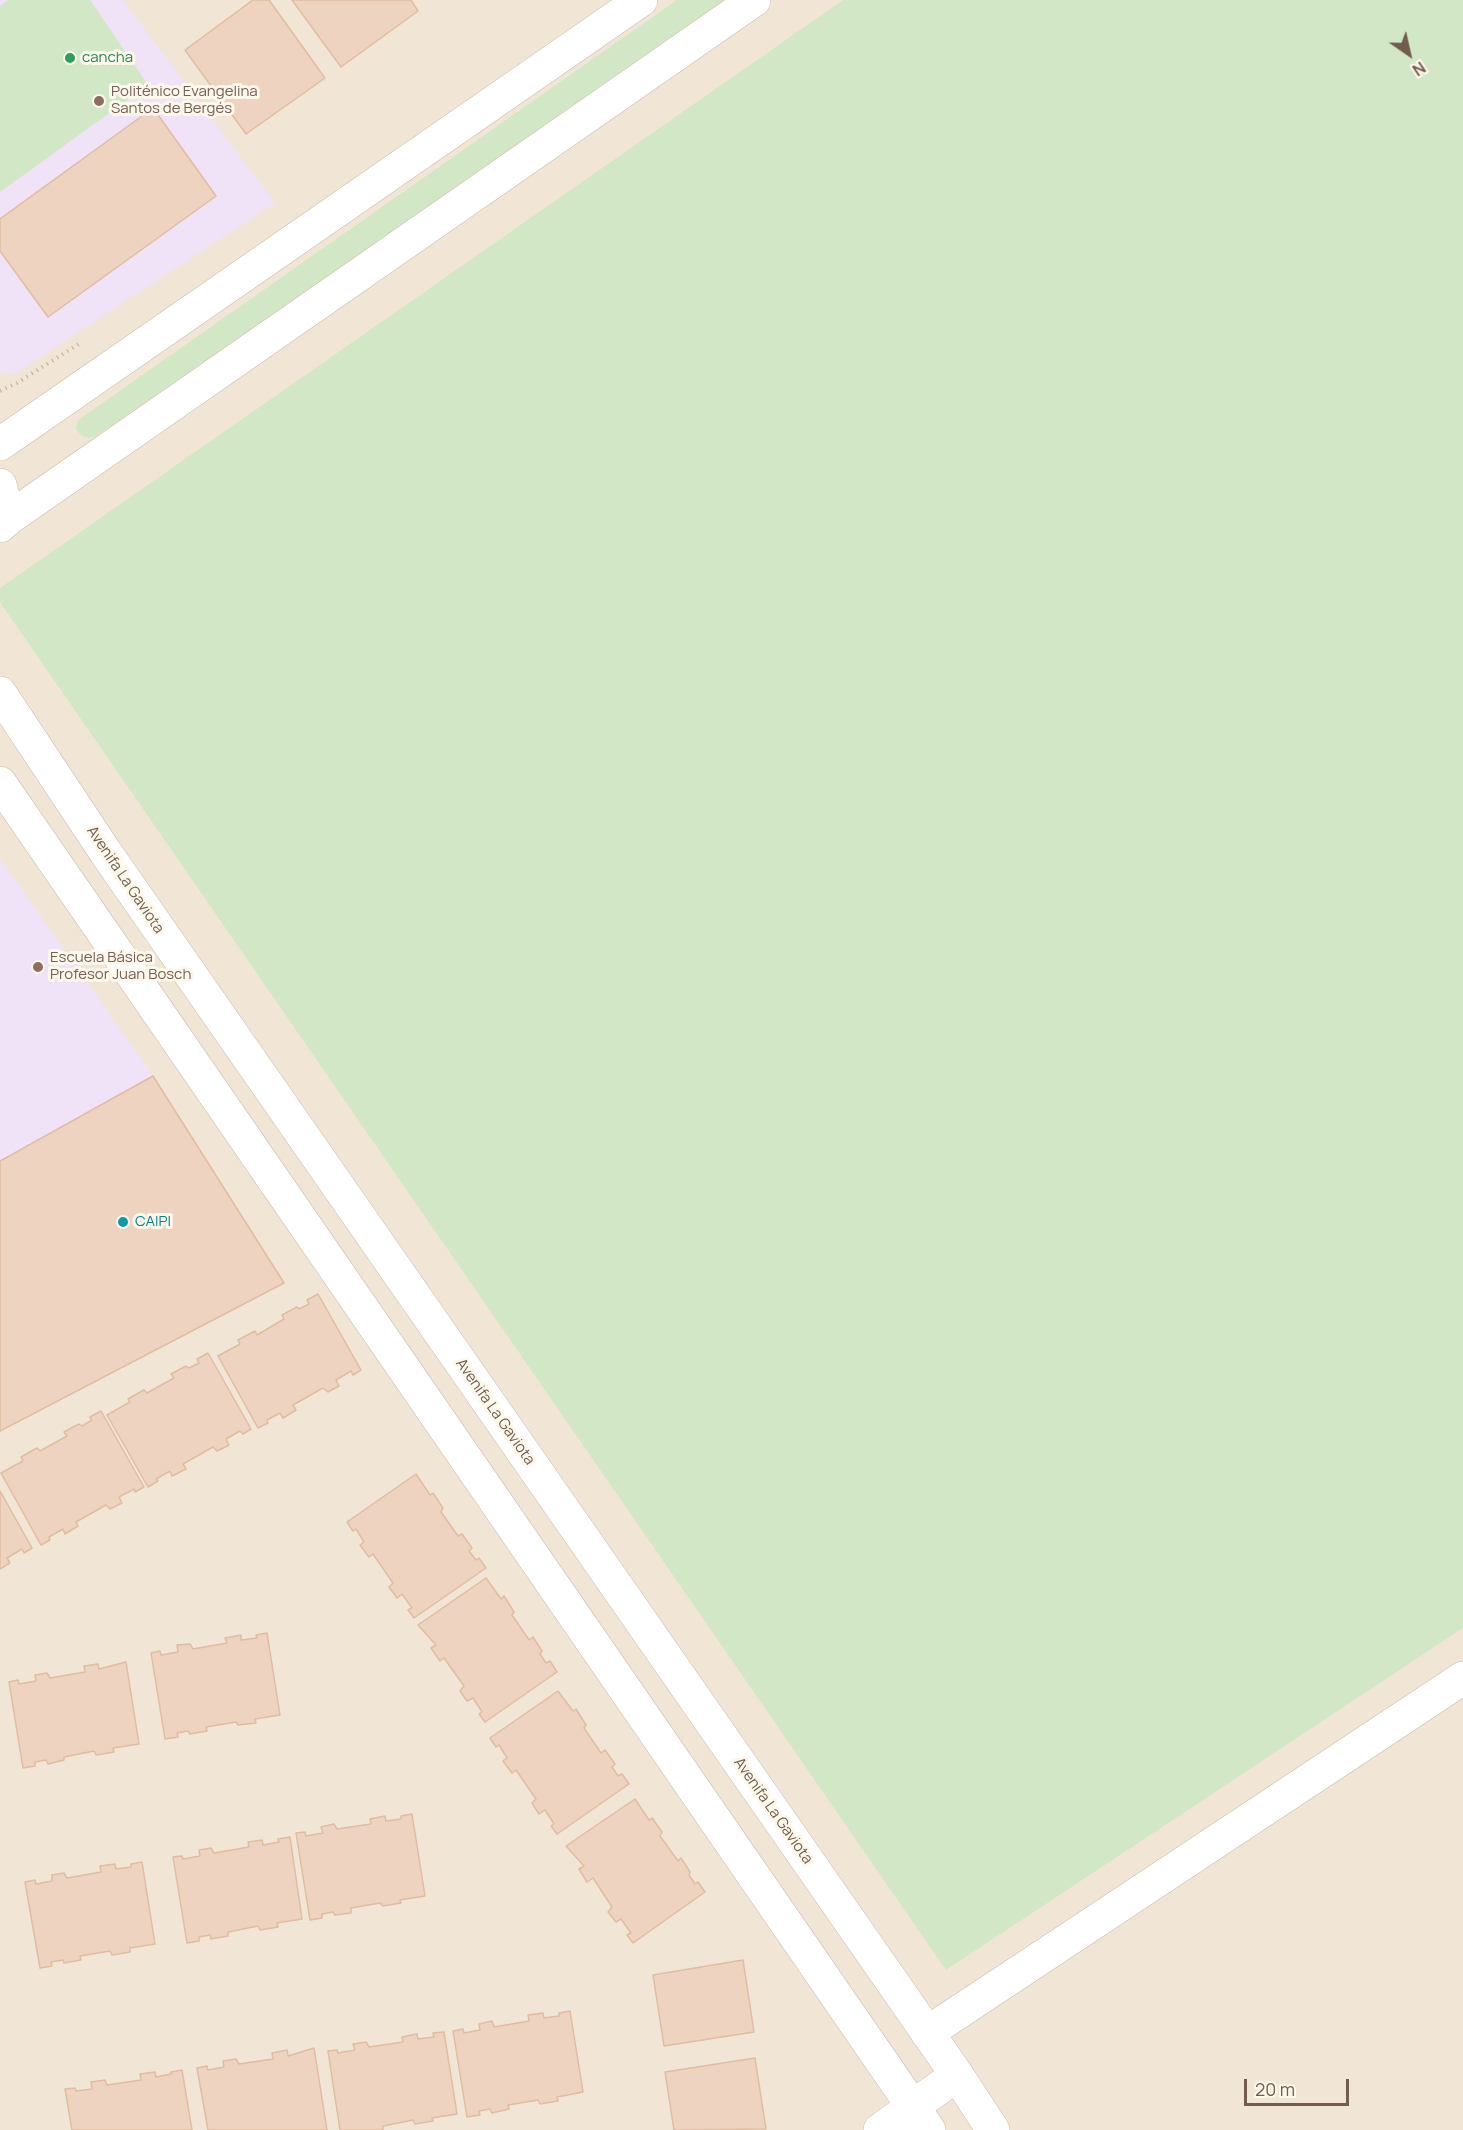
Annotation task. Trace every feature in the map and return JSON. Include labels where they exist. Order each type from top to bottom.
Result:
[{"type":"street","points":[[0,444],[641,0]]},
{"type":"street","points":[[0,485],[3,519],[754,0]]},
{"type":"street","name":"Avenifa La Gaviota","points":[[0,693],[106,853],[957,2075],[982,2126]]},
{"type":"street","points":[[0,783],[921,2117]]},
{"type":"street","points":[[927,2033],[1463,1678]]},
{"type":"street","points":[[880,2130],[921,2117],[957,2075]]},
{"type":"shaded area","points":[[0,0],[1463,0],[1463,2130],[0,2130]]},
{"type":"shaded area","name":"Politénico Evangelina Santos de Bergés","points":[[0,0],[123,0],[275,203],[15,374],[0,372]]},
{"type":"shaded area","name":"Escuela Básica Profesor Juan Bosch","points":[[0,858],[153,1076],[0,1161]]},
{"type":"green space","points":[[8,0],[90,0],[148,85],[0,192],[0,6]]},
{"type":"green space","points":[[677,0],[727,0],[95,437],[84,437],[76,429],[77,422],[81,418]]},
{"type":"green space","points":[[843,0],[1463,0],[1463,1628],[946,1970],[0,602],[0,588]]},
{"type":"building","points":[[253,0],[269,0],[325,78],[246,134],[185,50]]},
{"type":"building","points":[[292,0],[411,0],[418,11],[341,67]]},
{"type":"building","points":[[153,108],[216,196],[48,317],[0,251],[0,219]]},
{"type":"building","name":"CAIPI","points":[[153,1076],[284,1283],[0,1431],[0,1161]]},
{"type":"building","points":[[318,1294],[361,1370],[353,1375],[351,1371],[336,1380],[339,1386],[328,1392],[323,1388],[293,1405],[296,1410],[283,1418],[280,1413],[258,1428],[218,1356],[240,1344],[238,1340],[255,1331],[257,1335],[284,1319],[282,1315],[309,1304],[307,1300]]},
{"type":"building","points":[[208,1353],[251,1429],[243,1434],[240,1431],[226,1439],[229,1445],[217,1451],[213,1447],[183,1464],[186,1469],[172,1476],[170,1471],[148,1487],[107,1415],[130,1402],[128,1399],[144,1390],[147,1393],[174,1378],[171,1374],[186,1366],[189,1368],[199,1363],[197,1359]]},
{"type":"building","points":[[101,1411],[144,1487],[135,1492],[134,1489],[119,1497],[122,1503],[110,1509],[106,1505],[76,1522],[78,1526],[65,1534],[63,1529],[41,1545],[1,1473],[23,1461],[21,1457],[37,1448],[40,1451],[67,1436],[64,1432],[79,1424],[82,1426],[92,1420],[90,1417]]},
{"type":"building","points":[[416,1474],[430,1495],[433,1493],[443,1508],[441,1512],[458,1536],[462,1534],[472,1548],[469,1551],[476,1560],[479,1558],[486,1568],[414,1618],[408,1610],[412,1608],[402,1594],[397,1598],[389,1587],[393,1583],[373,1554],[369,1557],[360,1545],[364,1542],[356,1529],[353,1531],[347,1522]]},
{"type":"building","points":[[0,1491],[32,1548],[24,1553],[22,1549],[7,1558],[10,1563],[0,1569]]},
{"type":"building","points":[[486,1578],[501,1599],[504,1596],[514,1612],[512,1615],[529,1640],[533,1637],[546,1663],[550,1661],[557,1672],[485,1722],[473,1698],[467,1701],[460,1691],[464,1686],[444,1658],[440,1661],[431,1648],[436,1645],[418,1625]]},
{"type":"building","points":[[267,1633],[280,1715],[255,1719],[256,1723],[238,1725],[236,1722],[206,1727],[207,1731],[190,1734],[188,1731],[177,1733],[178,1737],[165,1739],[151,1653],[160,1651],[161,1655],[178,1652],[177,1645],[190,1644],[193,1649],[227,1643],[225,1638],[241,1635],[241,1640],[257,1638],[256,1635]]},
{"type":"building","points":[[126,1662],[139,1744],[113,1748],[114,1752],[96,1755],[94,1751],[64,1757],[64,1760],[48,1764],[46,1760],[35,1762],[35,1766],[23,1768],[9,1682],[18,1680],[19,1684],[36,1681],[35,1675],[47,1673],[50,1678],[85,1672],[84,1666],[98,1664],[99,1669]]},
{"type":"building","points":[[558,1691],[573,1711],[576,1709],[586,1725],[584,1728],[601,1753],[605,1750],[615,1764],[612,1767],[618,1776],[622,1774],[629,1784],[557,1834],[545,1810],[539,1814],[532,1803],[536,1799],[516,1770],[512,1773],[503,1761],[507,1758],[499,1745],[496,1747],[490,1738]]},
{"type":"building","points":[[635,1799],[649,1820],[652,1818],[662,1832],[660,1836],[678,1861],[681,1858],[695,1884],[698,1882],[705,1892],[633,1943],[627,1935],[631,1933],[621,1919],[616,1922],[608,1912],[612,1907],[593,1878],[587,1882],[579,1869],[584,1866],[566,1846]]},
{"type":"building","points":[[412,1814],[425,1896],[400,1900],[401,1903],[383,1906],[380,1903],[351,1908],[351,1913],[322,1914],[322,1918],[310,1920],[296,1833],[305,1832],[306,1836],[323,1833],[321,1827],[334,1824],[337,1829],[371,1824],[370,1819],[385,1816],[386,1821],[401,1819],[401,1816]]},
{"type":"building","points":[[290,1837],[302,1919],[277,1923],[278,1927],[260,1930],[258,1926],[228,1932],[228,1936],[211,1939],[210,1935],[199,1937],[199,1941],[187,1943],[173,1857],[182,1856],[183,1859],[200,1856],[199,1850],[211,1848],[214,1853],[249,1847],[248,1842],[262,1840],[263,1845]]},
{"type":"building","points":[[142,1862],[155,1944],[130,1948],[130,1952],[112,1955],[110,1951],[80,1956],[81,1960],[64,1963],[63,1960],[51,1962],[52,1966],[40,1968],[25,1882],[35,1880],[36,1884],[52,1881],[52,1875],[64,1873],[67,1878],[101,1872],[100,1866],[115,1864],[116,1869],[131,1867],[131,1864]]},
{"type":"building","points":[[743,1960],[754,2032],[664,2046],[653,1975]]},
{"type":"building","points":[[570,2011],[583,2092],[557,2097],[558,2101],[540,2104],[538,2100],[508,2105],[509,2109],[492,2113],[490,2109],[479,2111],[480,2115],[467,2117],[453,2031],[463,2029],[464,2033],[480,2030],[479,2024],[492,2021],[494,2027],[529,2021],[528,2015],[543,2013],[544,2018],[559,2016],[559,2013]]},
{"type":"building","points":[[444,2032],[457,2114],[432,2118],[433,2121],[415,2124],[413,2120],[383,2126],[383,2130],[340,2130],[328,2051],[337,2050],[338,2053],[355,2050],[353,2044],[366,2042],[369,2047],[403,2042],[402,2037],[417,2034],[418,2039],[434,2037],[433,2033]]},
{"type":"building","points":[[314,2048],[327,2130],[208,2130],[197,2068],[207,2066],[208,2070],[224,2067],[223,2061],[236,2059],[239,2064],[273,2059],[272,2053],[287,2050],[288,2056]]},
{"type":"building","points":[[755,2058],[766,2129],[674,2130],[665,2072]]},
{"type":"building","points":[[182,2070],[192,2130],[72,2130],[65,2089],[75,2088],[76,2091],[92,2089],[91,2082],[105,2080],[107,2085],[141,2080],[140,2074],[155,2072],[156,2077]]},
{"type":"place","name":"cancha","points":[[70,58]]},
{"type":"place","name":"Politénico Evangelina Santos de Bergés","points":[[99,101]]},
{"type":"place","name":"Escuela Básica Profesor Juan Bosch","points":[[38,967]]},
{"type":"place","name":"CAIPI","points":[[123,1222]]}]
